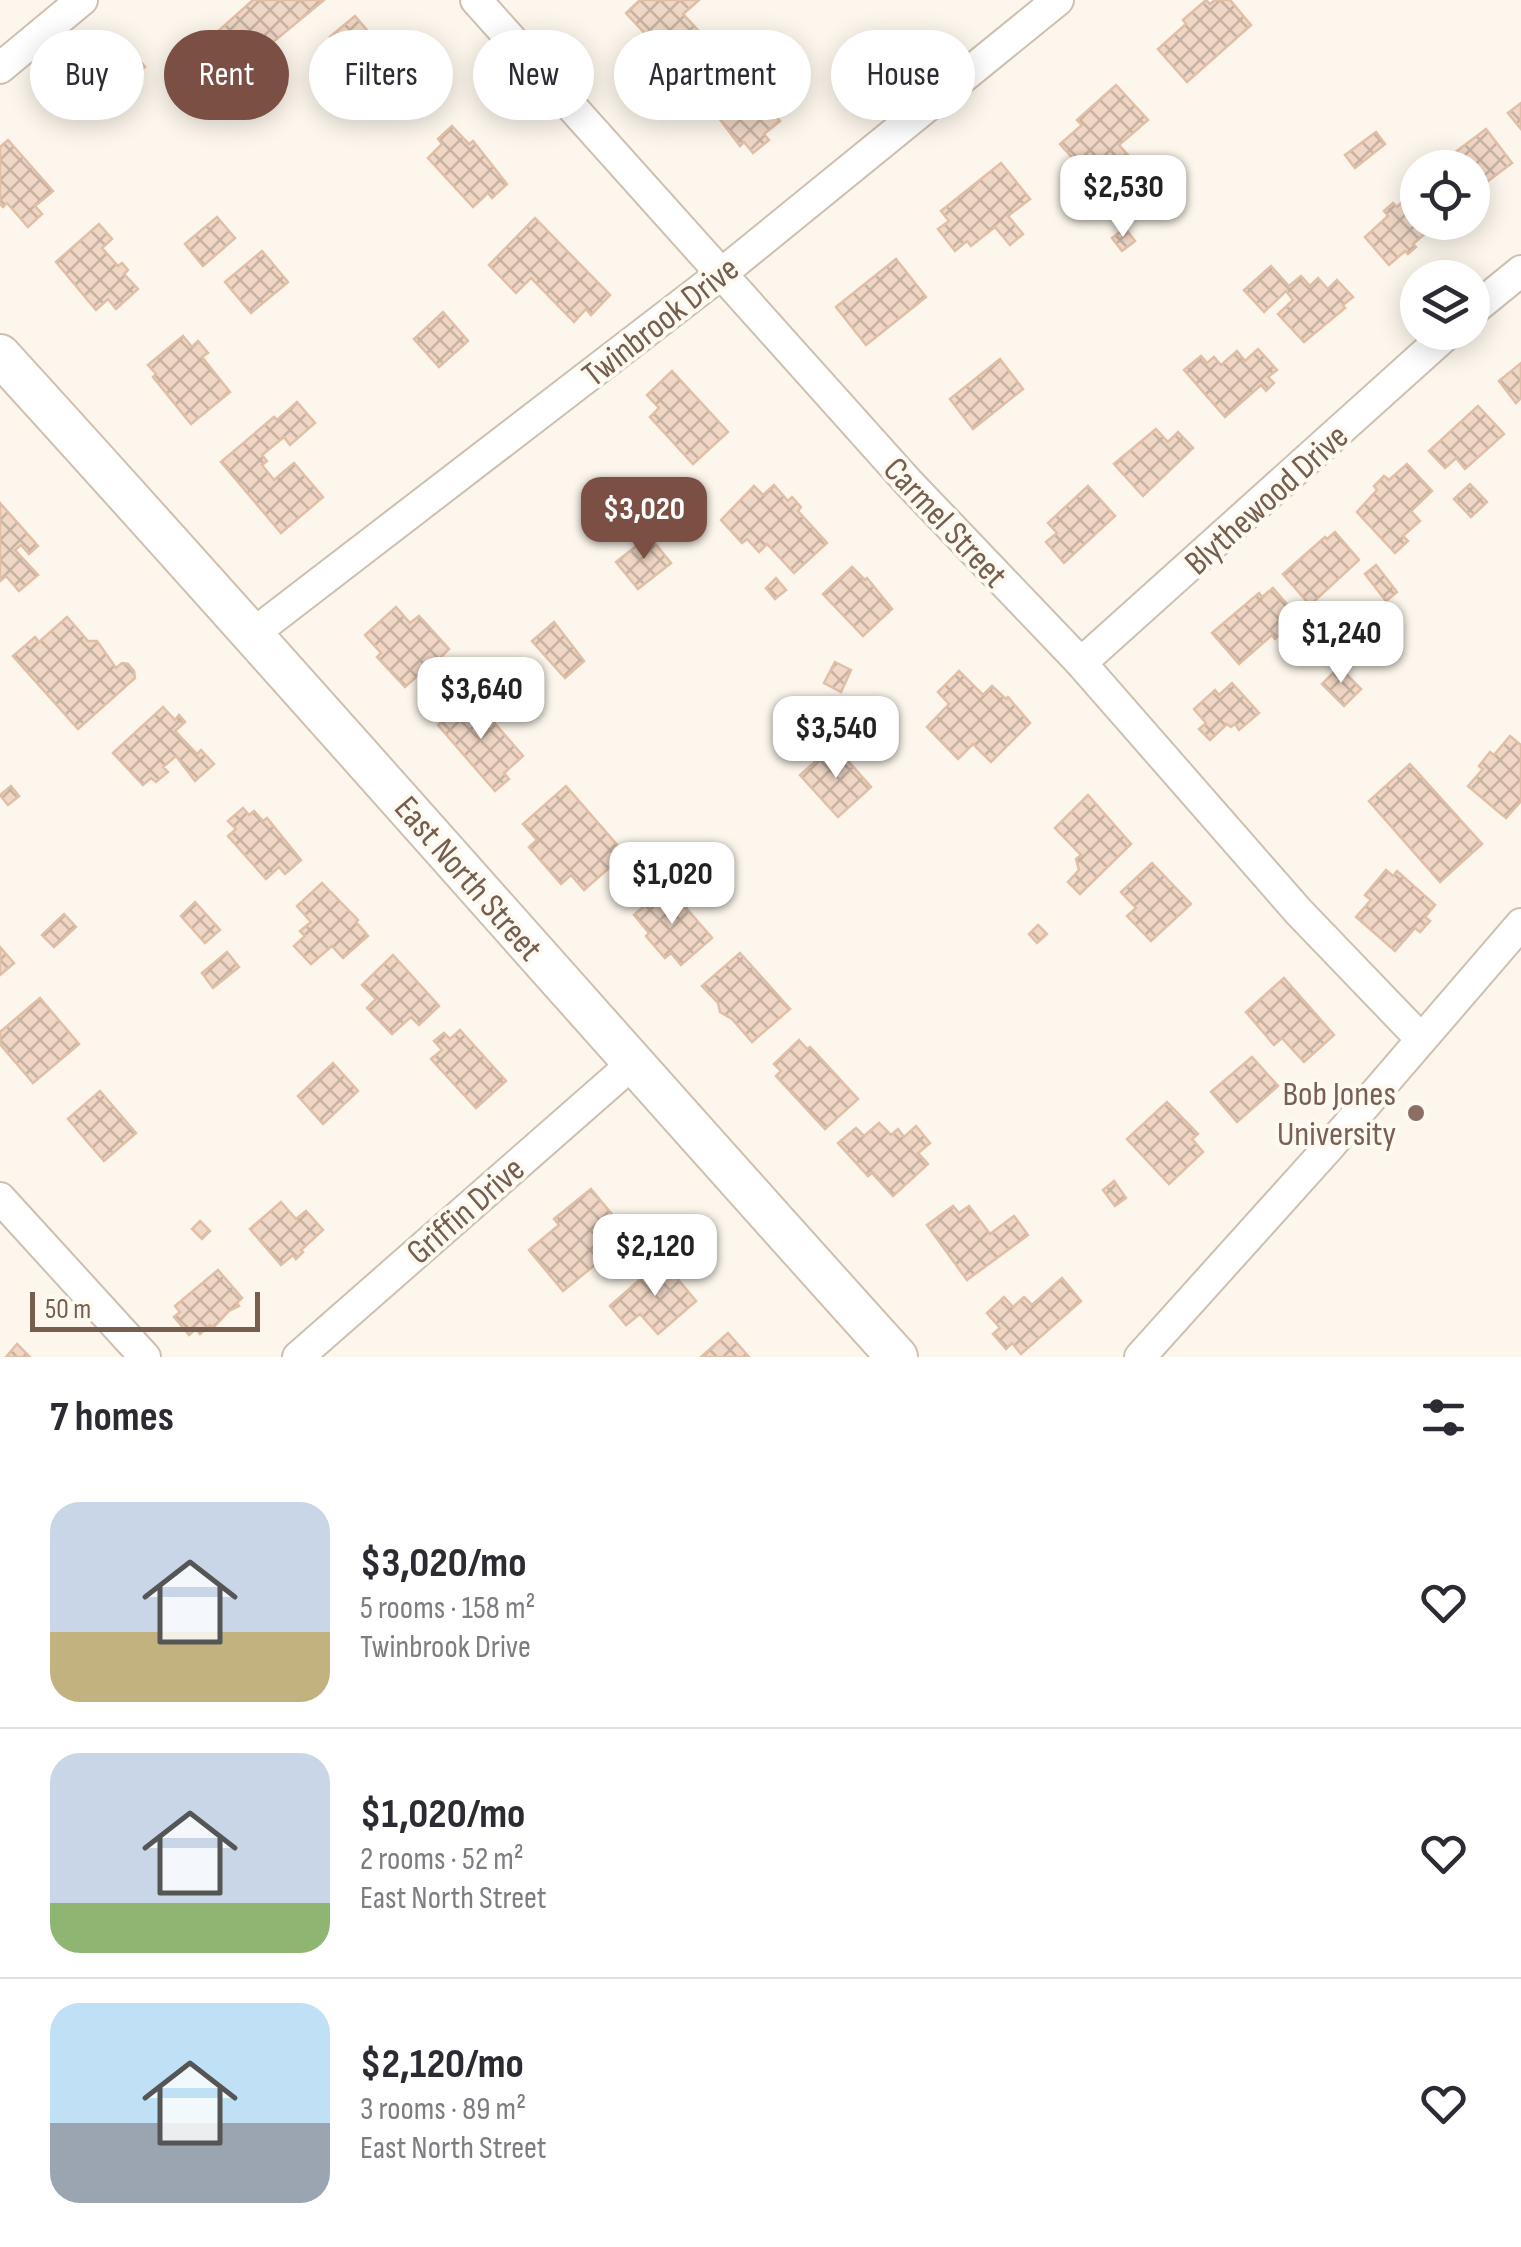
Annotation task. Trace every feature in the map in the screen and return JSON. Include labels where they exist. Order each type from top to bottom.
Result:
[{"type":"main road","name":"East North Street","points":[[0,355],[254,633],[632,1064],[897,1357]]},
{"type":"street","points":[[0,68],[82,0]]},
{"type":"street","name":"Carmel Street","points":[[476,0],[908,482],[1081,664],[1298,911],[1422,1039]]},
{"type":"street","name":"Twinbrook Drive","points":[[254,633],[721,274],[1058,0]]},
{"type":"street","points":[[1490,296],[1521,271]]},
{"type":"street","name":"Blythewood Drive","points":[[1081,664],[1429,350]]},
{"type":"street","points":[[1140,1357],[1329,1147],[1521,924]]},
{"type":"street","name":"Griffin Drive","points":[[298,1357],[632,1064]]},
{"type":"street","points":[[0,1198],[144,1357]]},
{"type":"building","points":[[253,0],[324,0],[288,30],[219,30]]},
{"type":"building","points":[[640,0],[699,0],[683,14],[698,30],[642,30],[626,13]]},
{"type":"building","points":[[1206,0],[1210,4],[1230,0],[1251,25],[1187,82],[1158,49]]},
{"type":"building","points":[[355,16],[367,30],[338,30]]},
{"type":"building","points":[[1116,85],[1148,120],[1119,145],[1136,164],[1104,193],[1060,144],[1082,125],[1077,120]]},
{"type":"building","points":[[1521,103],[1521,129],[1508,113]]},
{"type":"building","points":[[720,120],[780,121],[764,134],[769,140],[753,153],[744,142],[740,146]]},
{"type":"building","points":[[452,126],[469,144],[473,141],[507,184],[492,198],[488,193],[473,207],[428,158],[442,144],[438,139]]},
{"type":"building","points":[[1486,129],[1512,163],[1490,180],[1490,150],[1458,150]]},
{"type":"building","points":[[1376,132],[1385,144],[1355,168],[1345,155]]},
{"type":"building","points":[[8,140],[53,191],[35,206],[42,214],[28,227],[7,203],[3,207],[0,204],[0,147]]},
{"type":"building","points":[[1001,163],[1030,199],[1008,216],[1023,234],[1010,245],[995,227],[971,246],[967,241],[955,251],[938,229],[949,221],[941,211]]},
{"type":"building","points":[[1393,203],[1397,207],[1400,204],[1400,240],[1418,240],[1408,254],[1405,251],[1389,265],[1365,237],[1388,216],[1384,211]]},
{"type":"building","points":[[217,217],[235,238],[203,266],[185,244]]},
{"type":"building","points":[[535,218],[610,295],[591,315],[586,309],[574,322],[531,278],[516,293],[489,265]]},
{"type":"building","points":[[99,224],[112,239],[102,248],[118,266],[122,263],[128,270],[124,274],[138,289],[116,309],[108,299],[96,310],[56,262]]},
{"type":"building","points":[[1125,228],[1135,241],[1122,251],[1112,238]]},
{"type":"building","points":[[262,251],[288,282],[251,313],[225,282]]},
{"type":"building","points":[[896,259],[926,297],[866,345],[836,307]]},
{"type":"building","points":[[1271,266],[1289,286],[1301,276],[1310,286],[1318,278],[1328,289],[1337,280],[1353,297],[1304,342],[1278,314],[1293,300],[1286,291],[1264,312],[1244,290]]},
{"type":"building","points":[[443,312],[468,341],[439,367],[414,339]]},
{"type":"building","points":[[183,336],[192,347],[198,341],[208,353],[202,357],[230,392],[191,424],[153,377],[156,374],[148,365]]},
{"type":"building","points":[[1258,349],[1277,370],[1268,377],[1274,383],[1266,391],[1261,385],[1225,417],[1184,370],[1201,356],[1207,363],[1214,357],[1221,365],[1237,351],[1245,361]]},
{"type":"building","points":[[1000,359],[1023,389],[973,429],[950,399]]},
{"type":"building","points":[[1521,363],[1521,398],[1516,403],[1499,381]]},
{"type":"building","points":[[672,371],[728,432],[693,464],[650,417],[659,408],[647,395]]},
{"type":"building","points":[[297,402],[315,423],[290,445],[284,437],[262,455],[267,461],[262,465],[274,480],[294,463],[323,497],[281,533],[221,462]]},
{"type":"building","points":[[1478,406],[1504,434],[1465,469],[1456,458],[1445,468],[1429,451]]},
{"type":"building","points":[[1156,429],[1168,442],[1178,432],[1193,448],[1143,496],[1114,464]]},
{"type":"building","points":[[1407,464],[1432,491],[1411,511],[1420,521],[1403,536],[1408,541],[1395,553],[1357,512],[1384,476],[1389,480]]},
{"type":"building","points":[[1470,484],[1487,502],[1471,517],[1454,499]]},
{"type":"building","points":[[774,485],[788,501],[792,497],[801,507],[798,511],[827,543],[794,573],[767,544],[759,552],[747,539],[742,543],[721,520],[754,486],[763,495]]},
{"type":"building","points":[[1088,486],[1115,516],[1064,563],[1046,542],[1057,533],[1048,523]]},
{"type":"building","points":[[0,503],[38,546],[29,554],[21,545],[15,550],[38,575],[19,591],[6,576],[0,581]]},
{"type":"building","points":[[1335,532],[1359,560],[1310,605],[1283,574]]},
{"type":"building","points":[[649,536],[671,563],[638,589],[616,562]]},
{"type":"building","points":[[1376,565],[1397,592],[1386,601],[1365,574]]},
{"type":"building","points":[[852,567],[867,578],[892,609],[863,636],[823,594]]},
{"type":"building","points":[[776,578],[786,590],[775,599],[766,588]]},
{"type":"building","points":[[1273,588],[1291,609],[1280,619],[1285,630],[1275,639],[1272,635],[1239,664],[1212,633],[1259,593],[1262,597]]},
{"type":"building","points":[[1340,605],[1350,615],[1340,624],[1330,614]]},
{"type":"building","points":[[396,607],[410,623],[419,616],[449,649],[441,657],[444,662],[429,675],[424,670],[405,687],[377,657],[381,653],[365,635]]},
{"type":"building","points":[[67,617],[88,641],[97,641],[116,668],[128,664],[135,678],[78,729],[13,656],[35,637],[39,642]]},
{"type":"building","points":[[554,622],[584,661],[565,678],[532,641]]},
{"type":"building","points":[[835,662],[851,670],[841,692],[824,683]]},
{"type":"building","points":[[1339,667],[1361,689],[1344,706],[1322,684]]},
{"type":"building","points":[[959,671],[983,695],[992,686],[1008,697],[1030,723],[991,762],[973,744],[958,759],[927,727],[949,704],[938,692]]},
{"type":"building","points":[[1232,683],[1259,713],[1239,730],[1235,724],[1227,724],[1210,740],[1199,729],[1206,723],[1194,709],[1215,690],[1219,695]]},
{"type":"building","points":[[471,696],[523,756],[504,773],[509,779],[495,791],[438,725]]},
{"type":"building","points":[[163,707],[175,720],[179,715],[185,722],[175,731],[197,754],[201,750],[214,764],[195,781],[176,756],[163,767],[168,772],[156,782],[151,778],[143,785],[113,753]]},
{"type":"building","points":[[1510,736],[1521,745],[1521,801],[1506,818],[1468,786],[1483,769],[1479,766],[1490,752],[1494,755]]},
{"type":"building","points":[[834,745],[871,787],[838,817],[800,775]]},
{"type":"building","points":[[1410,764],[1482,844],[1440,882],[1369,801]]},
{"type":"building","points":[[11,786],[19,796],[8,805],[0,795]]},
{"type":"building","points":[[566,786],[625,854],[584,890],[571,875],[561,884],[529,847],[537,840],[523,824]]},
{"type":"building","points":[[1088,795],[1131,844],[1080,894],[1068,882],[1079,870],[1076,859],[1081,855],[1055,828]]},
{"type":"building","points":[[243,808],[249,815],[254,811],[263,821],[267,818],[301,860],[285,874],[279,867],[266,879],[228,836],[236,829],[228,821]]},
{"type":"building","points":[[1152,863],[1191,904],[1151,941],[1127,916],[1136,908],[1121,892]]},
{"type":"building","points":[[1386,870],[1393,876],[1397,871],[1435,905],[1425,917],[1430,921],[1420,932],[1415,928],[1395,951],[1356,917],[1371,900],[1365,895]]},
{"type":"building","points":[[322,883],[368,936],[343,958],[332,946],[311,964],[294,946],[305,936],[300,931],[311,922],[297,906]]},
{"type":"building","points":[[667,886],[712,938],[681,965],[671,953],[665,958],[634,915]]},
{"type":"building","points":[[195,902],[220,930],[205,943],[181,916]]},
{"type":"building","points":[[64,914],[76,927],[54,947],[42,935]]},
{"type":"building","points":[[1038,925],[1047,934],[1037,943],[1029,934]]},
{"type":"building","points":[[0,947],[14,963],[0,975]]},
{"type":"building","points":[[227,952],[239,967],[213,988],[202,973]]},
{"type":"building","points":[[740,953],[790,1009],[752,1042],[732,1019],[720,1012],[718,1003],[702,986]]},
{"type":"building","points":[[393,955],[439,1006],[419,1025],[411,1017],[392,1034],[367,1008],[376,999],[362,985]]},
{"type":"building","points":[[1284,978],[1334,1035],[1304,1062],[1282,1038],[1274,1045],[1246,1012]]},
{"type":"building","points":[[40,998],[79,1044],[33,1083],[0,1044],[0,1032]]},
{"type":"building","points":[[460,1030],[506,1081],[476,1108],[431,1059],[442,1050],[434,1041],[444,1033],[450,1039]]},
{"type":"building","points":[[799,1040],[858,1099],[825,1129],[776,1076],[781,1071],[774,1064]]},
{"type":"building","points":[[1252,1057],[1278,1086],[1237,1122],[1211,1092]]},
{"type":"building","points":[[333,1063],[358,1091],[323,1124],[298,1096]]},
{"type":"building","points":[[100,1091],[136,1133],[104,1161],[68,1119]]},
{"type":"building","points":[[1167,1102],[1198,1134],[1192,1139],[1203,1152],[1169,1184],[1127,1139]]},
{"type":"building","points":[[879,1123],[891,1135],[898,1129],[904,1137],[916,1126],[930,1143],[918,1153],[928,1164],[893,1196],[838,1143],[856,1128],[864,1136]]},
{"type":"building","points":[[1114,1181],[1126,1198],[1115,1206],[1103,1190]]},
{"type":"building","points":[[591,1189],[630,1236],[563,1291],[529,1250],[559,1225],[554,1219]]},
{"type":"building","points":[[281,1202],[296,1219],[306,1211],[323,1230],[296,1259],[293,1255],[281,1265],[250,1229]]},
{"type":"building","points":[[953,1206],[959,1213],[969,1206],[990,1234],[1014,1216],[1028,1235],[967,1280],[927,1225]]},
{"type":"building","points":[[200,1221],[210,1231],[202,1239],[192,1229]]},
{"type":"building","points":[[662,1260],[696,1301],[658,1334],[640,1314],[626,1325],[610,1306]]},
{"type":"building","points":[[218,1270],[242,1298],[239,1306],[213,1328],[210,1325],[200,1334],[196,1329],[189,1335],[174,1317],[180,1312],[175,1306]]},
{"type":"building","points":[[1062,1278],[1081,1301],[1021,1354],[1012,1343],[1006,1349],[993,1334],[1000,1328],[987,1313],[1004,1297],[1013,1307],[1024,1297],[1032,1305]]},
{"type":"building","points":[[728,1333],[749,1357],[701,1357]]},
{"type":"building","points":[[17,1344],[30,1357],[6,1357]]},
{"type":"place","name":"Bob Jones University","points":[[1416,1113]]}]
